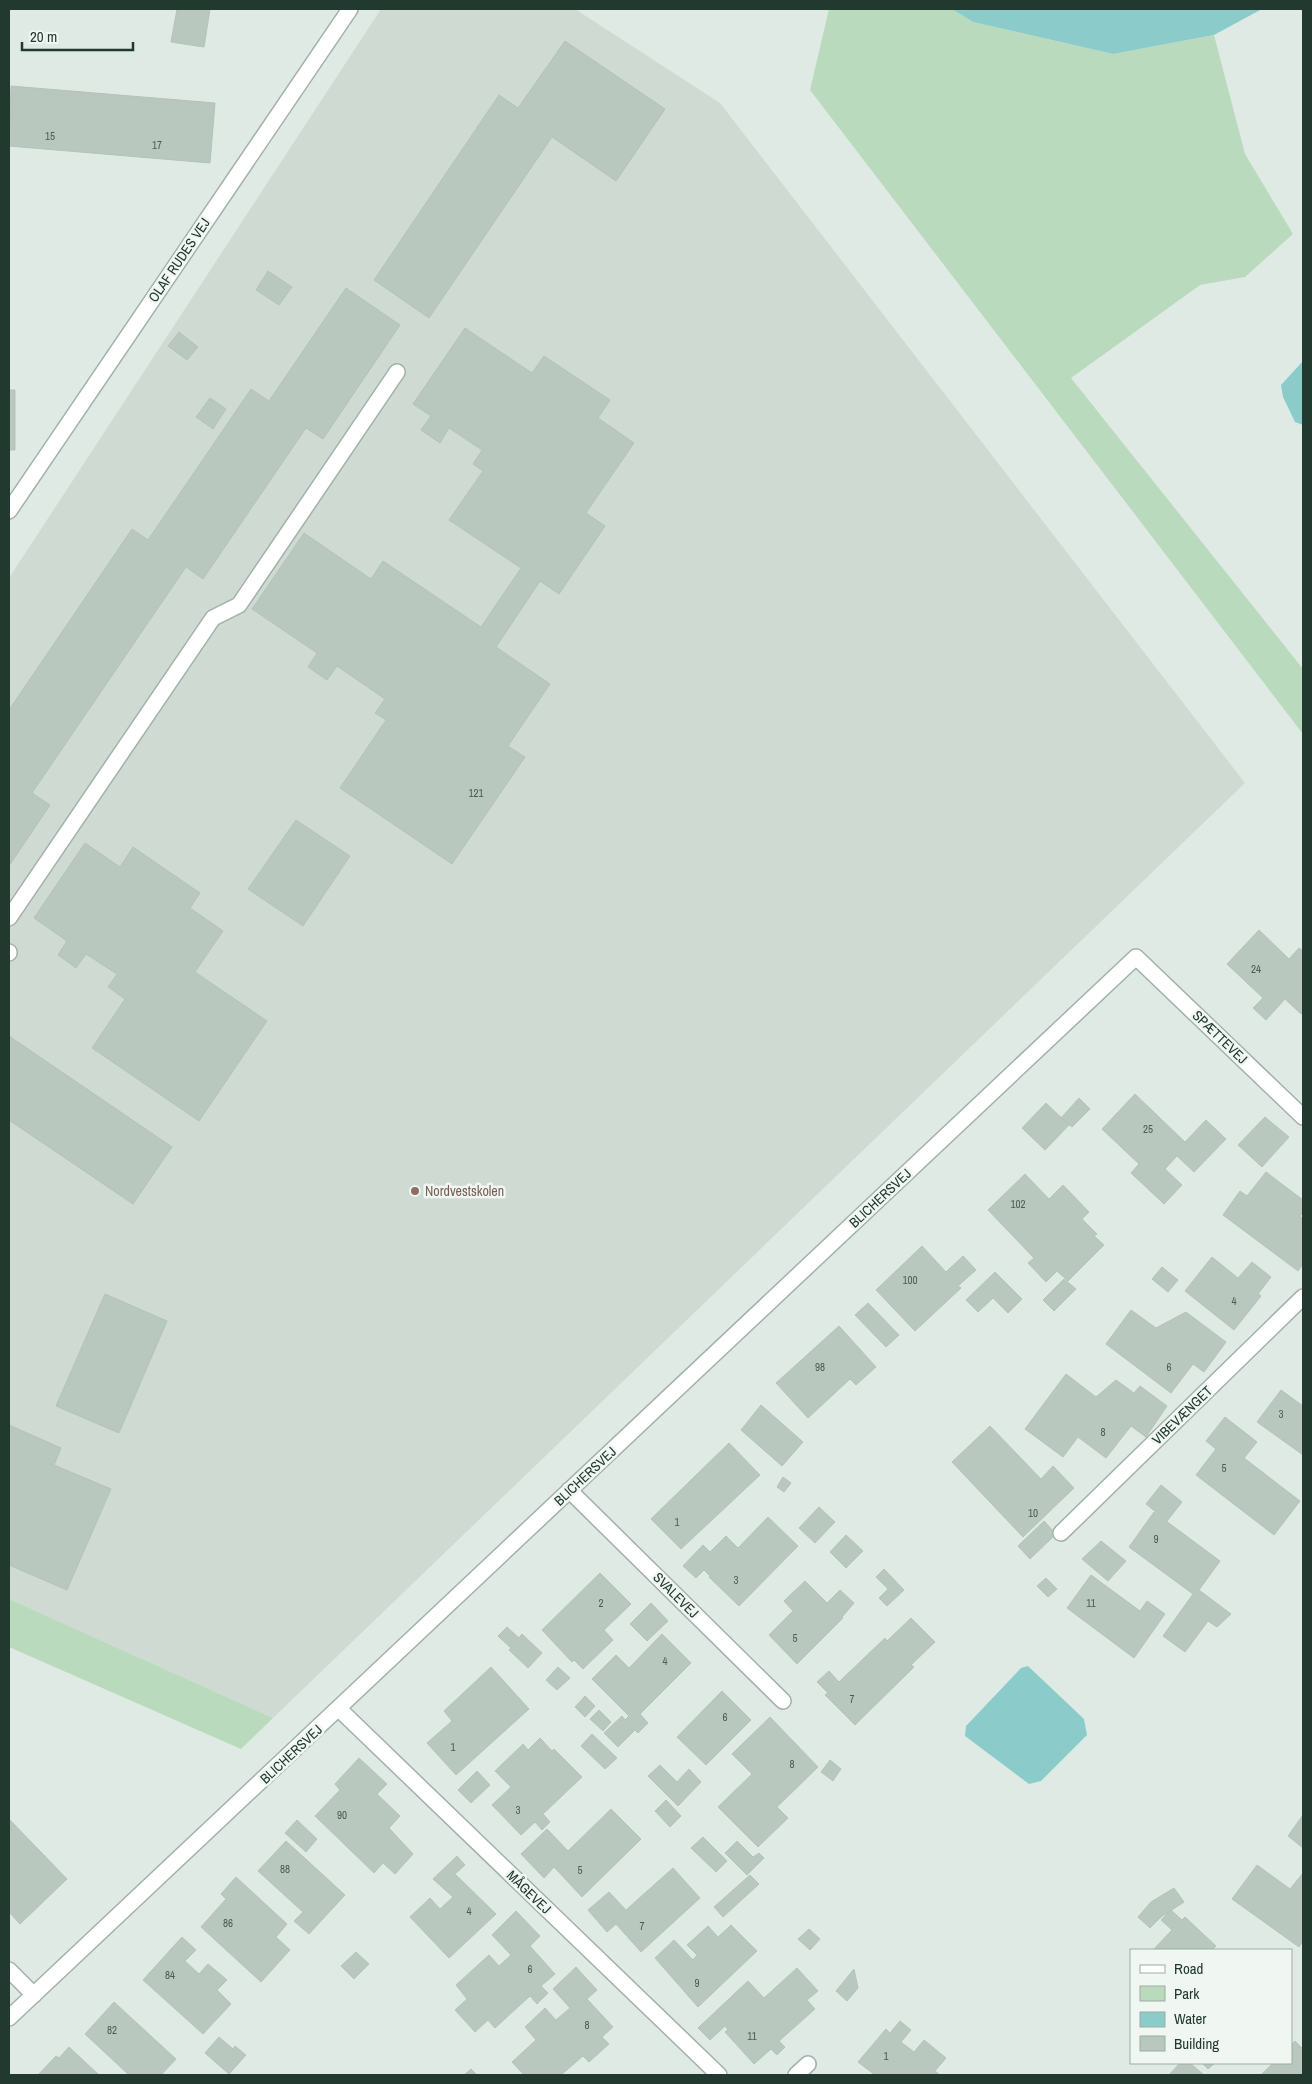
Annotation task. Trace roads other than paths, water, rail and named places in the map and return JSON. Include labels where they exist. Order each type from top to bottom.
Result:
[{"type":"street","name":"OLAF RUDES VEJ","points":[[9,511],[350,9]]},
{"type":"street","points":[[9,918],[213,618],[238,605],[398,372]]},
{"type":"street","name":"SPÆTTEVEJ","points":[[1136,957],[1303,1117]]},
{"type":"street","name":"BLICHERSVEJ","points":[[9,2018],[1136,957]]},
{"type":"street","name":"VIBEVÆNGET","points":[[1061,1533],[1303,1297]]},
{"type":"street","name":"SVALEVEJ","points":[[569,1490],[782,1701]]},
{"type":"street","name":"MÅGEVEJ","points":[[339,1709],[719,2075]]},
{"type":"street","points":[[9,1970],[34,1994]]},
{"type":"street","points":[[796,2075],[808,2064]]},
{"type":"water","points":[[952,9],[1262,9],[1214,35],[1113,54],[973,22]]},
{"type":"water","points":[[1303,361],[1303,425],[1295,422],[1283,397],[1281,385]]},
{"type":"water","points":[[1028,1666],[1084,1719],[1087,1735],[1041,1781],[1029,1784],[965,1736],[966,1726],[1021,1668]]},
{"type":"place","name":"Nordvestskolen","points":[[415,1191]]}]
